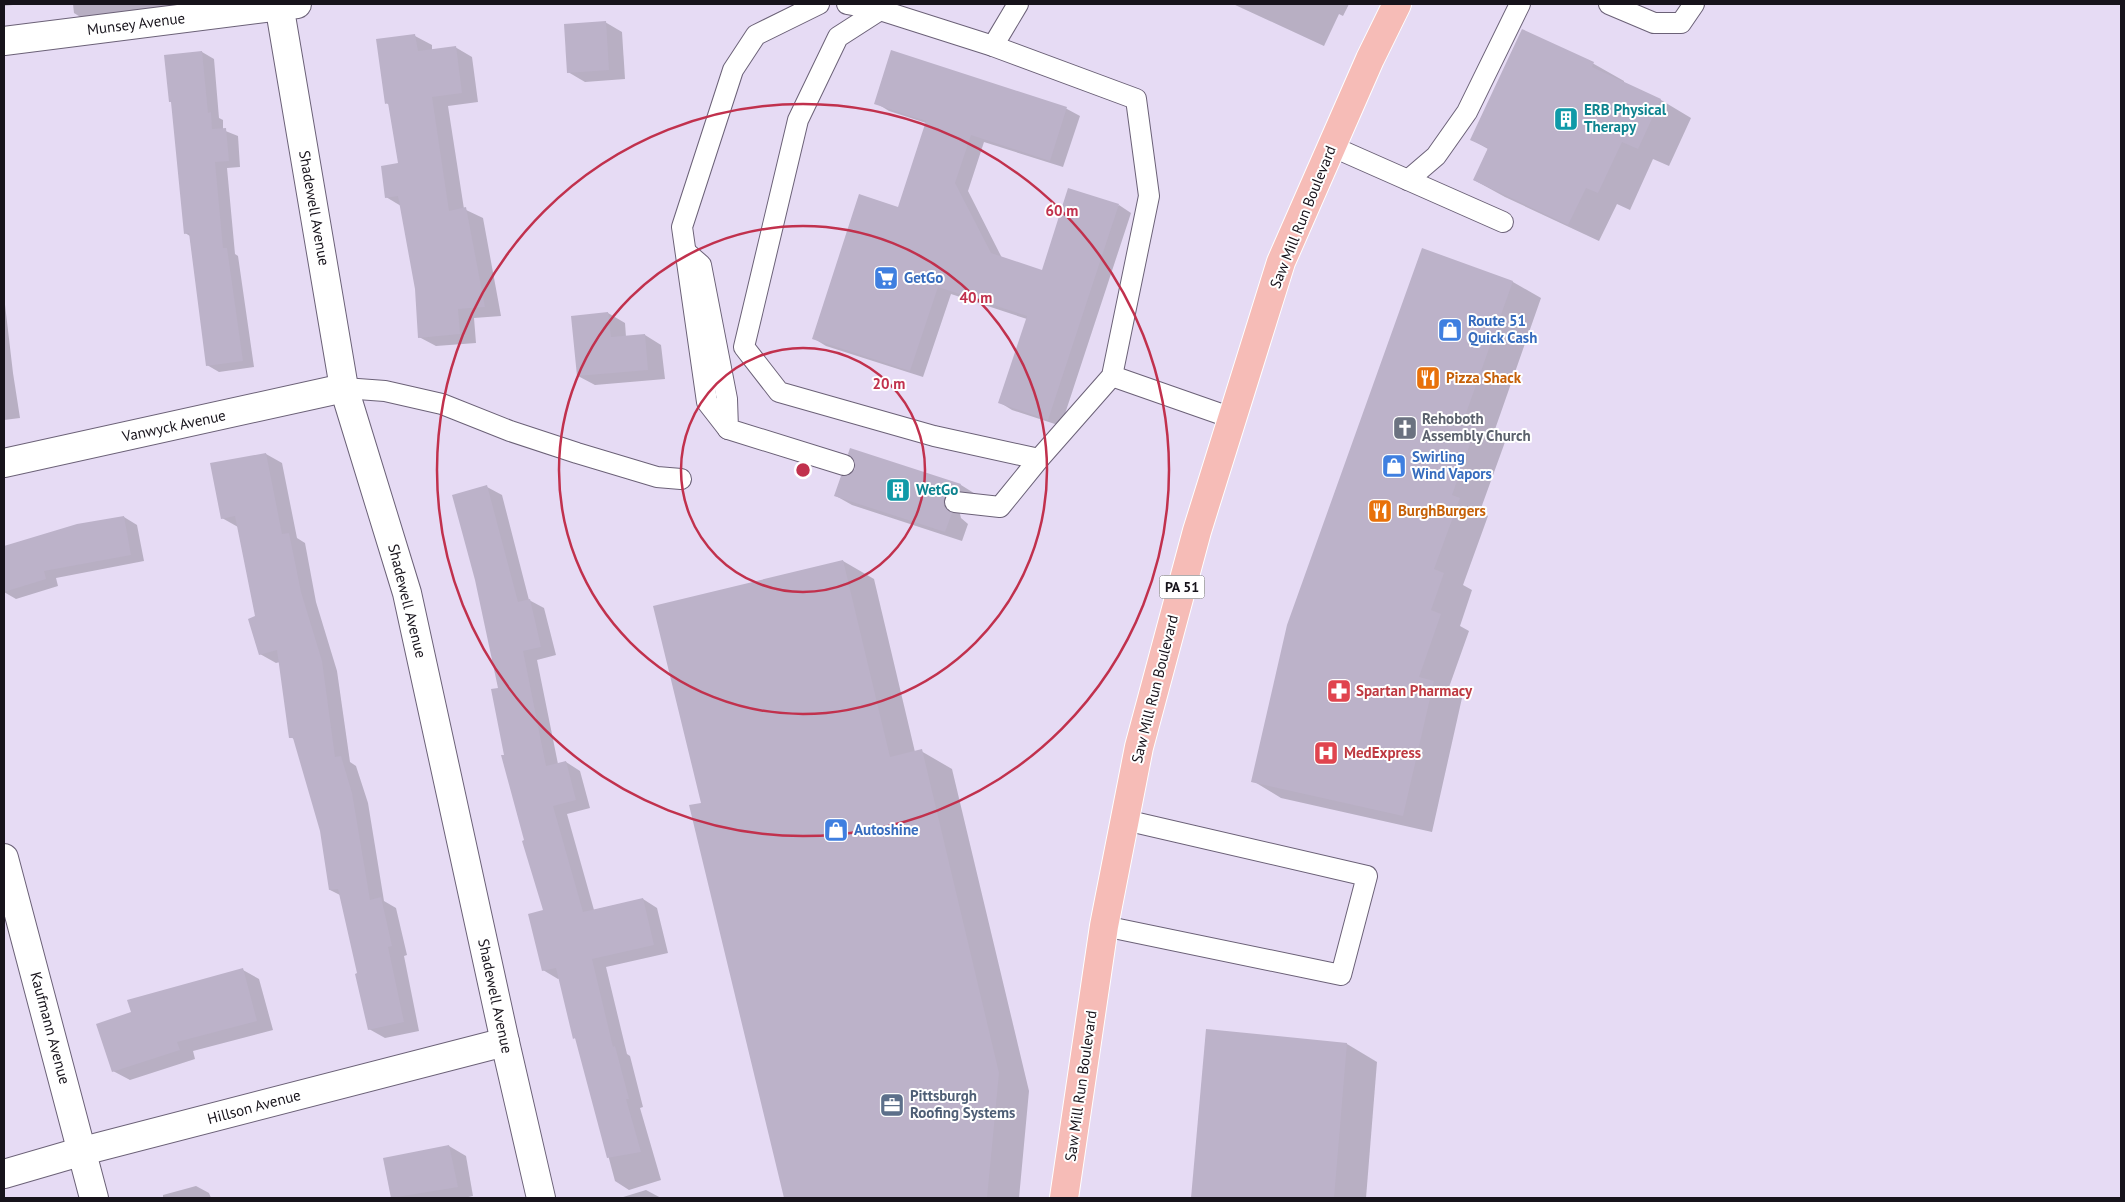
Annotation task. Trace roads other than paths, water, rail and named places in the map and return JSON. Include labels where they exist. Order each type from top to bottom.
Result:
[{"type":"highway","name":"Saw Mill Run Boulevard","points":[[1064,1198],[1104,926],[1139,747],[1197,531],[1281,262],[1370,58],[1397,4]]},
{"type":"street","name":"Munsey Avenue","points":[[4,41],[286,4]]},
{"type":"street","name":"Shadewell Avenue","points":[[286,4],[344,388],[407,593],[504,1042],[541,1198]]},
{"type":"street","name":"Vanwyck Avenue","points":[[4,463],[344,388]]},
{"type":"street","name":"Kaufmann Avenue","points":[[4,858],[94,1198]]},
{"type":"street","name":"Hillson Avenue","points":[[4,1174],[83,1151],[504,1042]]},
{"type":"lane","points":[[819,4],[756,35],[733,70],[682,227],[707,402],[728,429],[844,465]]},
{"type":"lane","points":[[847,4],[880,10],[993,46],[1136,99],[1149,196],[1112,376],[1039,459],[1000,507],[955,502]]},
{"type":"lane","points":[[993,46],[1018,4]]},
{"type":"lane","points":[[1408,180],[1436,156],[1467,112],[1520,4]]},
{"type":"lane","points":[[1610,4],[1654,24],[1682,23],[1694,4]]},
{"type":"lane","points":[[880,10],[838,37],[798,120],[744,347],[779,392],[934,436],[1039,459]]},
{"type":"lane","points":[[1331,146],[1503,222]]},
{"type":"lane","points":[[1112,376],[1232,418]]},
{"type":"lane","points":[[344,388],[385,391],[434,401],[510,431],[577,453],[657,477],[681,479]]},
{"type":"lane","points":[[1104,926],[1341,975],[1367,876],[1125,820]]},
{"type":"place","name":"ERB Physical Therapy","points":[[1566,119]]},
{"type":"place","name":"GetGo","points":[[886,278]]},
{"type":"place","name":"Route 51 Quick Cash","points":[[1450,330]]},
{"type":"place","name":"Pizza Shack","points":[[1428,378]]},
{"type":"place","name":"Rehoboth Assembly Church","points":[[1405,428]]},
{"type":"place","name":"Swirling Wind Vapors","points":[[1394,466]]},
{"type":"place","name":"WetGo","points":[[898,490]]},
{"type":"place","name":"BurghBurgers","points":[[1380,511]]},
{"type":"place","name":"Spartan Pharmacy","points":[[1339,691]]},
{"type":"place","name":"MedExpress","points":[[1326,753]]},
{"type":"place","name":"Autoshine","points":[[836,830]]},
{"type":"place","name":"Pittsburgh Roofing Systems","points":[[892,1105]]}]
